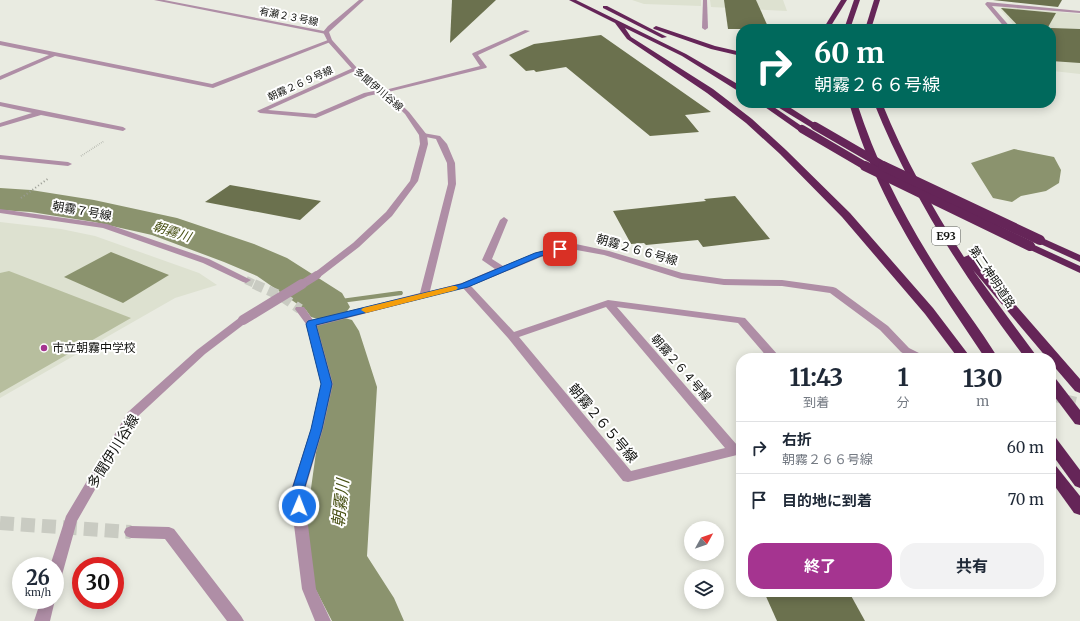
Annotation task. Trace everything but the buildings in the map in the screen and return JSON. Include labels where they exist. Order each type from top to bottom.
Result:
[{"type":"highway","points":[[572,0],[684,55],[736,86]]},
{"type":"highway","points":[[829,24],[844,0]]},
{"type":"highway","points":[[849,24],[857,0]]},
{"type":"highway","points":[[870,24],[877,0]]},
{"type":"highway","points":[[596,3],[629,18],[736,77]]},
{"type":"highway","points":[[629,18],[713,48],[736,53]]},
{"type":"highway","points":[[617,22],[629,38],[710,91],[749,121],[783,152],[846,215],[929,311],[961,353]]},
{"type":"highway","points":[[770,108],[802,129],[872,170],[1080,270]]},
{"type":"highway","points":[[786,108],[883,166],[1080,259]]},
{"type":"highway","name":"E93","points":[[855,108],[870,152],[914,240],[953,302],[989,353]]},
{"type":"highway","name":"第二神明道路","points":[[880,108],[902,162],[951,245],[991,304],[1028,353]]},
{"type":"highway","points":[[931,210],[980,272],[1050,353]]},
{"type":"highway","points":[[1056,360],[1080,388]]},
{"type":"highway","points":[[1056,389],[1080,420]]},
{"type":"highway","points":[[1056,449],[1080,482]]},
{"type":"highway","points":[[1056,477],[1080,508]]},
{"type":"street","name":"有瀬２３号線","points":[[156,0],[326,32]]},
{"type":"street","points":[[326,32],[362,0]]},
{"type":"street","points":[[705,0],[705,28]]},
{"type":"street","points":[[985,0],[1005,24]]},
{"type":"street","points":[[989,4],[1080,12]]},
{"type":"street","points":[[384,91],[484,67],[475,54],[527,31]]},
{"type":"street","name":"多聞伊川谷線","points":[[60,557],[71,520],[132,415],[201,352],[243,320],[317,275],[356,245],[389,214],[414,181],[424,144],[423,136],[407,113],[384,91],[355,69],[330,42],[326,32]]},
{"type":"street","points":[[0,44],[213,86],[330,42]]},
{"type":"street","points":[[0,78],[55,54]]},
{"type":"street","name":"朝霧２６９号線","points":[[355,69],[260,111],[316,116],[366,94],[384,91]]},
{"type":"street","points":[[0,104],[41,114],[123,129]]},
{"type":"street","points":[[0,125],[41,114]]},
{"type":"street","points":[[423,136],[438,137],[443,144],[451,163],[452,184],[424,296]]},
{"type":"street","points":[[0,157],[68,164]]},
{"type":"street","name":"朝霧７号線","points":[[0,211],[104,226],[206,261],[246,280]]},
{"type":"street","points":[[502,270],[486,260],[504,220]]},
{"type":"street","name":"朝霧２６６号線","points":[[311,324],[464,285],[538,254],[571,246],[606,253],[681,276],[724,282],[782,283],[833,290],[884,328],[905,350],[910,353]]},
{"type":"street","name":"朝霧２６５号線","points":[[464,285],[512,336],[628,477],[736,450]]},
{"type":"street","points":[[512,336],[608,303],[741,320],[770,353]]},
{"type":"street","name":"朝霧２６４号線","points":[[608,303],[736,448]]},
{"type":"street","points":[[300,309],[311,324],[326,384],[317,429],[297,493],[309,589],[321,620]]},
{"type":"street","points":[[131,532],[169,533],[236,621]]},
{"type":"street","points":[[42,621],[45,609]]},
{"type":"path","points":[[68,164],[123,129]]},
{"type":"shaded area","points":[[632,0],[701,0],[701,6],[644,4]]},
{"type":"shaded area","points":[[710,0],[783,0],[787,11],[711,7]]},
{"type":"shaded area","points":[[1003,7],[1080,14],[1080,74],[1056,71],[1056,24],[1013,24],[1000,9]]},
{"type":"shaded area","points":[[1014,149],[1054,157],[1061,170],[1059,183],[1046,191],[1021,196],[1012,202],[993,198],[971,163]]},
{"type":"shaded area","name":"市立朝霧中学校","points":[[0,222],[61,229],[95,236],[199,273],[217,285],[175,298],[0,398]]},
{"type":"shaded area","points":[[111,252],[169,275],[123,303],[64,277]]},
{"type":"shaded area","points":[[9,271],[131,318],[0,393],[0,273]]},
{"type":"waterway","name":"朝霧川","points":[[0,199],[31,201],[94,211],[163,226],[239,253],[272,267],[326,303],[327,307]]},
{"type":"waterway","points":[[326,303],[399,293]]},
{"type":"waterway","name":"朝霧川","points":[[335,331],[351,387],[334,561],[369,621]]},
{"type":"tunnel","points":[[246,280],[257,285]]},
{"type":"tunnel","points":[[254,284],[281,296],[300,309]]},
{"type":"tunnel","points":[[1056,397],[1080,403]]},
{"type":"tunnel","points":[[0,523],[131,532]]},
{"type":"slow traffic","points":[[366,310],[453,288]]},
{"type":"place","name":"市立朝霧中学校","points":[[44,348]]},
{"type":"route","points":[[299,506],[297,493],[317,429],[326,384],[311,324],[464,285],[538,254],[560,249]]}]
